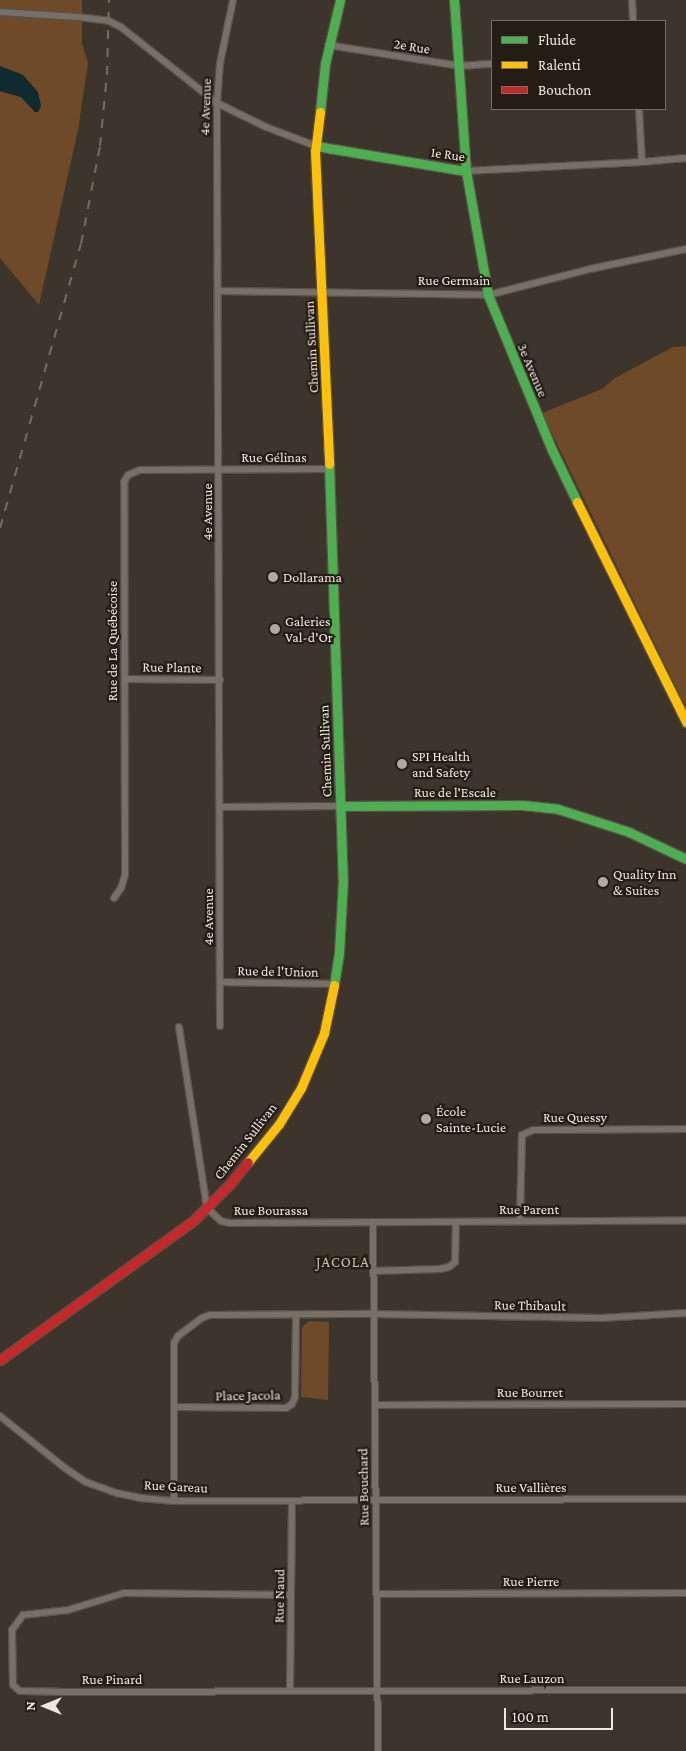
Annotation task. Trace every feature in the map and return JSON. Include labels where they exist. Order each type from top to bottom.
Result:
[{"type":"main road","name":"Chemin Sullivan","points":[[0,1360],[194,1220],[207,1208],[230,1184],[279,1124],[301,1088],[324,1033],[335,984],[343,920],[341,806],[316,146],[328,46],[340,0]]},
{"type":"main road","name":"3e Avenue","points":[[454,0],[466,171],[488,295],[552,450],[686,722]]},
{"type":"main road","name":"1e Rue","points":[[316,146],[466,171]]},
{"type":"main road","name":"Rue de l'Escale","points":[[341,806],[522,805],[558,809],[598,820],[629,832],[683,858],[686,866]]},
{"type":"street","name":"4e Avenue","points":[[220,1026],[220,470],[217,103],[220,63],[232,0]]},
{"type":"street","points":[[632,0],[633,20]]},
{"type":"street","name":"1e Rue","points":[[0,12],[109,21],[121,27],[217,103],[266,127],[316,146]]},
{"type":"street","name":"2e Rue","points":[[328,46],[460,66],[491,64]]},
{"type":"street","points":[[639,110],[642,162]]},
{"type":"street","name":"1e Rue","points":[[466,171],[686,158]]},
{"type":"street","name":"Rue Germain","points":[[218,291],[322,291],[488,295],[590,269],[686,249]]},
{"type":"street","name":"Rue de La Québécoise","points":[[114,898],[121,888],[125,875],[124,482],[128,475],[140,470],[220,470]]},
{"type":"street","name":"Rue Gélinas","points":[[220,470],[329,470]]},
{"type":"street","name":"Rue Plante","points":[[125,679],[220,680]]},
{"type":"street","name":"Rue de l'Escale","points":[[221,807],[341,806]]},
{"type":"street","name":"Rue de l'Union","points":[[220,982],[335,984]]},
{"type":"street","points":[[179,1027],[207,1208]]},
{"type":"street","name":"Rue Quessy","points":[[520,1222],[522,1135],[533,1130],[686,1129]]},
{"type":"street","name":"Rue Bourassa","points":[[207,1208],[221,1221],[230,1223],[373,1222]]},
{"type":"street","name":"Rue Parent","points":[[373,1222],[686,1220]]},
{"type":"street","name":"Rue Bouchard","points":[[373,1222],[378,1751]]},
{"type":"street","points":[[373,1271],[450,1267],[455,1262],[456,1222]]},
{"type":"street","name":"Rue Thibault","points":[[373,1314],[601,1318],[686,1313]]},
{"type":"street","points":[[174,1501],[174,1343],[178,1336],[202,1318],[210,1315],[296,1316],[373,1314]]},
{"type":"street","name":"Place Jacola","points":[[175,1408],[286,1408],[292,1404],[295,1397],[296,1316]]},
{"type":"street","name":"Rue Bourret","points":[[375,1405],[686,1404]]},
{"type":"street","name":"Rue Gareau","points":[[0,1416],[65,1468],[86,1482],[117,1493],[174,1501],[376,1500]]},
{"type":"street","name":"Rue Vallières","points":[[376,1500],[686,1499]]},
{"type":"street","name":"Rue Naud","points":[[290,1691],[292,1500]]},
{"type":"street","name":"Rue Pinard","points":[[291,1595],[124,1593],[68,1610],[24,1616],[12,1630],[13,1685],[20,1691],[377,1691]]},
{"type":"street","name":"Rue Pierre","points":[[377,1594],[686,1593]]},
{"type":"street","name":"Rue Lauzon","points":[[377,1691],[686,1690]]},
{"type":"shaded area","points":[[0,0],[82,0],[82,43],[88,63],[78,130],[39,305],[0,258],[0,91],[21,97],[35,112],[23,75],[0,66]]},
{"type":"shaded area","points":[[686,346],[686,708],[542,413],[602,389],[615,378],[673,347]]},
{"type":"shaded area","points":[[309,1321],[329,1322],[328,1400],[301,1397],[302,1327]]},
{"type":"water","points":[[0,66],[23,75],[38,92],[41,106],[38,112],[35,112],[21,97],[0,91]]},
{"type":"railway","points":[[0,528],[81,244],[100,146],[107,75],[109,0]]},
{"type":"traffic: fast","points":[[320,112],[325,64],[340,0]]},
{"type":"traffic: fast","points":[[454,0],[466,171],[488,295],[552,450],[577,502]]},
{"type":"traffic: fast","points":[[316,146],[466,171]]},
{"type":"traffic: fast","points":[[329,464],[343,879],[339,953],[334,985]]},
{"type":"traffic: fast","points":[[341,806],[522,805],[558,809],[629,832],[686,859]]},
{"type":"traffic: slow","points":[[320,112],[315,151],[329,464]]},
{"type":"traffic: slow","points":[[577,502],[686,722]]},
{"type":"traffic: slow","points":[[248,1162],[279,1124],[301,1088],[324,1033],[334,985]]},
{"type":"traffic: jam","points":[[0,1360],[194,1220],[230,1184],[248,1162]]},
{"type":"place","name":"Dollarama","points":[[273,577]]},
{"type":"place","name":"Galeries Val-d'Or","points":[[275,629]]},
{"type":"place","name":"SPI Health and Safety","points":[[402,764]]},
{"type":"place","name":"Quality Inn & Suites","points":[[603,882]]},
{"type":"place","name":"École Sainte-Lucie","points":[[426,1119]]},
{"type":"district","name":"JACOLA","points":[[343,1263]]}]
